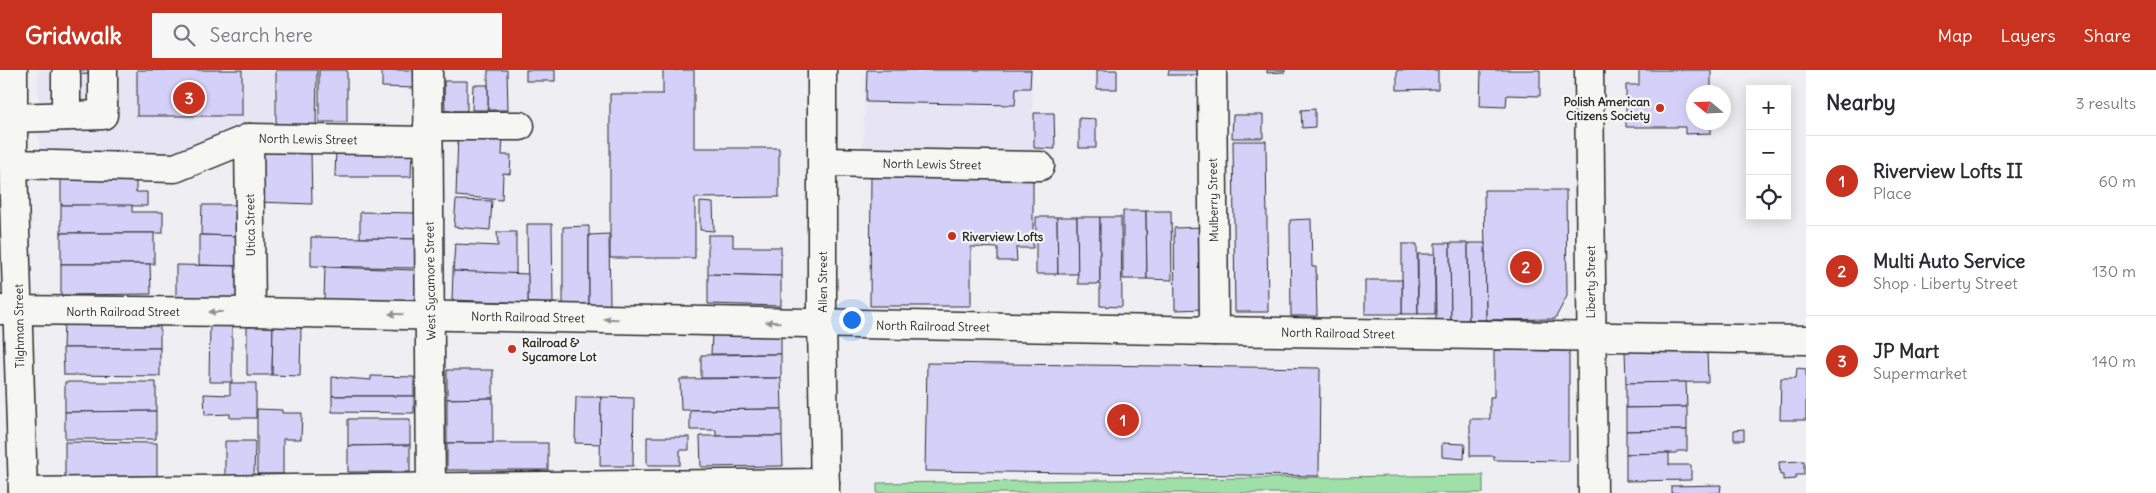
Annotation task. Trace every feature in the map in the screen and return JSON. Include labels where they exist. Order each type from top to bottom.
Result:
[{"type":"street","name":"Tilghman Street","points":[[13,70],[14,118],[9,310],[23,493]]},
{"type":"street","points":[[14,118],[103,115],[103,70]]},
{"type":"street","name":"West Sycamore Street","points":[[428,70],[431,490]]},
{"type":"street","name":"Allen Street","points":[[822,70],[822,324],[825,488]]},
{"type":"street","name":"Mulberry Street","points":[[1212,70],[1214,331]]},
{"type":"street","name":"Liberty Street","points":[[1589,70],[1590,337],[1593,493]]},
{"type":"street","points":[[66,74],[66,116]]},
{"type":"street","name":"North Lewis Street","points":[[13,164],[175,168],[249,138],[428,134],[520,126]]},
{"type":"street","name":"Utica Street","points":[[249,138],[251,312]]},
{"type":"street","name":"North Lewis Street","points":[[823,162],[1040,166]]},
{"type":"street","name":"North Railroad Street","points":[[9,310],[251,312],[822,324],[1806,340]]},
{"type":"street","points":[[23,493],[825,488]]},
{"type":"shaded area","points":[[38,70],[275,70],[274,131],[222,131],[175,156],[43,157],[39,144]]},
{"type":"shaded area","points":[[865,70],[1032,70],[1033,154],[863,156]]},
{"type":"green space","points":[[1483,475],[1483,493],[877,493],[877,483]]},
{"type":"building","points":[[59,70],[93,70],[93,74],[59,75]]},
{"type":"building","points":[[137,70],[242,70],[242,116],[137,116]]},
{"type":"building","points":[[276,70],[317,70],[316,128],[276,128]]},
{"type":"building","points":[[319,70],[347,70],[347,122],[319,122]]},
{"type":"building","points":[[382,70],[415,70],[415,88],[382,87]]},
{"type":"building","points":[[488,70],[507,70],[508,110],[488,110]]},
{"type":"building","points":[[526,70],[555,70],[555,81],[526,81]]},
{"type":"building","points":[[663,70],[694,70],[694,148],[779,148],[779,197],[695,198],[695,258],[610,258],[610,94],[663,94]]},
{"type":"building","points":[[867,70],[1031,70],[1030,88],[1016,88],[1015,105],[866,102]]},
{"type":"building","points":[[1097,70],[1117,70],[1117,89],[1097,89]]},
{"type":"building","points":[[1169,70],[1201,70],[1201,75],[1168,75]]},
{"type":"building","points":[[1267,70],[1285,70],[1285,72],[1267,73]]},
{"type":"building","points":[[1397,70],[1438,70],[1438,89],[1397,90]]},
{"type":"building","points":[[1481,70],[1540,70],[1540,96],[1507,95],[1506,107],[1480,106]]},
{"type":"building","name":"Polish American Citizens Society","points":[[1639,70],[1711,70],[1711,85],[1686,85],[1686,130],[1711,130],[1711,133],[1685,134],[1685,127],[1626,127],[1626,85],[1639,85]]},
{"type":"building","points":[[444,81],[467,81],[467,111],[445,111]]},
{"type":"building","points":[[473,85],[488,85],[488,110],[472,110]]},
{"type":"building","points":[[1315,109],[1315,127],[1302,128],[1301,110]]},
{"type":"building","points":[[1034,113],[1054,113],[1055,149],[1034,148]]},
{"type":"building","points":[[1233,115],[1263,115],[1263,138],[1232,138]]},
{"type":"building","points":[[1079,118],[1096,119],[1096,148],[1079,148]]},
{"type":"building","points":[[458,134],[503,135],[502,155],[511,155],[510,174],[503,173],[502,200],[456,196]]},
{"type":"building","points":[[1233,141],[1266,141],[1268,312],[1235,312]]},
{"type":"building","points":[[336,146],[412,147],[411,177],[335,177]]},
{"type":"building","points":[[258,151],[311,151],[312,204],[258,202]]},
{"type":"building","name":"Riverview Lofts","points":[[871,175],[1033,176],[1033,248],[1016,248],[1017,261],[998,261],[998,248],[971,247],[971,306],[870,306]]},
{"type":"building","points":[[61,177],[136,178],[136,192],[147,192],[147,206],[61,205]]},
{"type":"building","points":[[1484,190],[1566,190],[1567,296],[1555,319],[1486,320]]},
{"type":"building","points":[[456,200],[492,201],[490,230],[454,227]]},
{"type":"building","points":[[700,202],[713,203],[714,231],[700,230]]},
{"type":"building","points":[[61,205],[132,205],[132,212],[163,212],[163,233],[61,233]]},
{"type":"building","points":[[202,205],[237,205],[237,236],[201,235]]},
{"type":"building","points":[[1123,211],[1146,211],[1147,279],[1123,279]]},
{"type":"building","points":[[1146,211],[1171,211],[1172,280],[1147,279]]},
{"type":"building","points":[[360,212],[417,213],[417,239],[360,238]]},
{"type":"building","points":[[1036,217],[1057,217],[1058,274],[1036,274]]},
{"type":"building","points":[[1057,217],[1077,217],[1078,274],[1058,274]]},
{"type":"building","points":[[1077,217],[1100,217],[1100,284],[1078,284]]},
{"type":"building","points":[[1100,217],[1121,217],[1122,307],[1100,306]]},
{"type":"building","points":[[1311,219],[1312,267],[1316,267],[1317,316],[1291,316],[1290,220]]},
{"type":"building","points":[[527,224],[552,224],[553,304],[528,303]]},
{"type":"building","points":[[589,226],[589,306],[563,307],[563,227]]},
{"type":"building","points":[[1205,227],[1206,309],[1175,310],[1174,228]]},
{"type":"building","points":[[497,232],[516,232],[516,275],[453,271],[455,244],[498,246]]},
{"type":"building","points":[[61,233],[154,233],[154,264],[61,264]]},
{"type":"building","points":[[609,234],[610,306],[589,306],[589,235]]},
{"type":"building","points":[[199,235],[243,236],[243,266],[199,265]]},
{"type":"building","points":[[708,235],[733,235],[733,247],[781,247],[781,276],[708,274]]},
{"type":"building","points":[[311,237],[417,239],[416,268],[311,266]]},
{"type":"building","points":[[1435,243],[1450,243],[1451,320],[1436,320]]},
{"type":"building","points":[[1450,243],[1468,243],[1469,320],[1451,320]]},
{"type":"building","points":[[1468,243],[1485,243],[1486,320],[1469,320]]},
{"type":"building","points":[[1402,244],[1417,244],[1418,314],[1402,314]]},
{"type":"building","points":[[1418,254],[1435,254],[1435,314],[1418,314]]},
{"type":"building","points":[[61,264],[150,264],[151,294],[61,295]]},
{"type":"building","points":[[176,265],[243,266],[242,300],[176,299]]},
{"type":"building","points":[[325,267],[415,270],[416,305],[324,301]]},
{"type":"building","points":[[453,271],[528,274],[528,303],[452,300]]},
{"type":"building","points":[[708,274],[781,276],[781,306],[708,304]]},
{"type":"building","points":[[1365,280],[1402,280],[1402,314],[1365,314]]},
{"type":"building","points":[[64,321],[160,322],[160,348],[63,348]]},
{"type":"building","points":[[210,323],[232,323],[232,382],[209,382]]},
{"type":"building","points":[[247,325],[273,325],[272,375],[247,375]]},
{"type":"building","points":[[273,325],[301,325],[300,376],[272,375]]},
{"type":"building","points":[[781,333],[781,354],[711,354],[712,334]]},
{"type":"building","points":[[63,348],[160,348],[160,376],[64,375]]},
{"type":"building","points":[[1625,349],[1707,349],[1708,382],[1626,383]]},
{"type":"building","points":[[1494,350],[1569,351],[1569,461],[1494,460],[1494,456],[1470,456],[1470,419],[1490,419],[1490,397],[1494,397]]},
{"type":"building","points":[[781,354],[781,378],[701,378],[701,355]]},
{"type":"building","points":[[927,363],[1320,368],[1319,476],[925,471]]},
{"type":"building","points":[[1797,368],[1806,369],[1806,420],[1780,420],[1781,378],[1796,378]]},
{"type":"building","points":[[447,370],[493,370],[493,398],[447,399]]},
{"type":"building","points":[[371,376],[414,377],[414,396],[332,396],[332,377],[371,380]]},
{"type":"building","points":[[781,378],[782,409],[681,410],[680,379]]},
{"type":"building","points":[[65,382],[156,382],[156,411],[65,412]]},
{"type":"building","points":[[1686,382],[1687,407],[1626,408],[1626,383]]},
{"type":"building","points":[[230,383],[256,383],[256,418],[230,418],[230,414],[205,415],[204,394],[230,395]]},
{"type":"building","points":[[332,396],[414,396],[414,413],[332,412]]},
{"type":"building","points":[[576,397],[601,397],[601,444],[575,443]]},
{"type":"building","points":[[601,397],[634,398],[633,466],[600,466]]},
{"type":"building","points":[[493,398],[493,443],[447,443],[447,399]]},
{"type":"building","points":[[1687,407],[1687,430],[1626,431],[1626,408]]},
{"type":"building","points":[[257,409],[282,410],[282,413],[302,413],[301,439],[283,439],[283,474],[257,474]]},
{"type":"building","points":[[782,409],[782,436],[716,436],[716,430],[690,430],[690,410]]},
{"type":"building","points":[[156,411],[156,439],[65,439],[65,412]]},
{"type":"building","points":[[348,419],[410,419],[410,445],[348,446]]},
{"type":"building","points":[[1744,429],[1744,440],[1734,440],[1734,430]]},
{"type":"building","points":[[1687,430],[1687,451],[1626,454],[1626,431]]},
{"type":"building","points":[[700,436],[782,436],[783,466],[701,467]]},
{"type":"building","points":[[647,437],[689,437],[689,450],[680,450],[680,465],[647,465]]},
{"type":"building","points":[[225,441],[255,441],[254,475],[225,475]]},
{"type":"building","points":[[65,442],[157,443],[157,476],[65,477]]},
{"type":"building","points":[[447,443],[548,443],[548,470],[447,470]]},
{"type":"building","points":[[1442,443],[1465,444],[1464,459],[1442,457]]},
{"type":"building","points":[[410,445],[410,472],[348,472],[348,446]]},
{"type":"building","points":[[1669,453],[1669,465],[1691,465],[1691,480],[1626,481],[1626,454]]},
{"type":"building","points":[[1804,461],[1804,475],[1796,475],[1796,479],[1783,480],[1783,475],[1780,475],[1779,462]]},
{"type":"building","points":[[1721,485],[1720,493],[1671,493],[1671,486]]},
{"type":"place","name":"JP Mart","points":[[189,98]]},
{"type":"place","name":"Polish American Citizens Society","points":[[1660,108]]},
{"type":"place","name":"Riverview Lofts","points":[[952,236]]},
{"type":"place","name":"Multi Auto Service","points":[[1526,267]]},
{"type":"place","name":"Railroad & Sycamore Lot","points":[[512,349]]},
{"type":"place","name":"Riverview Lofts II","points":[[1123,420]]}]
